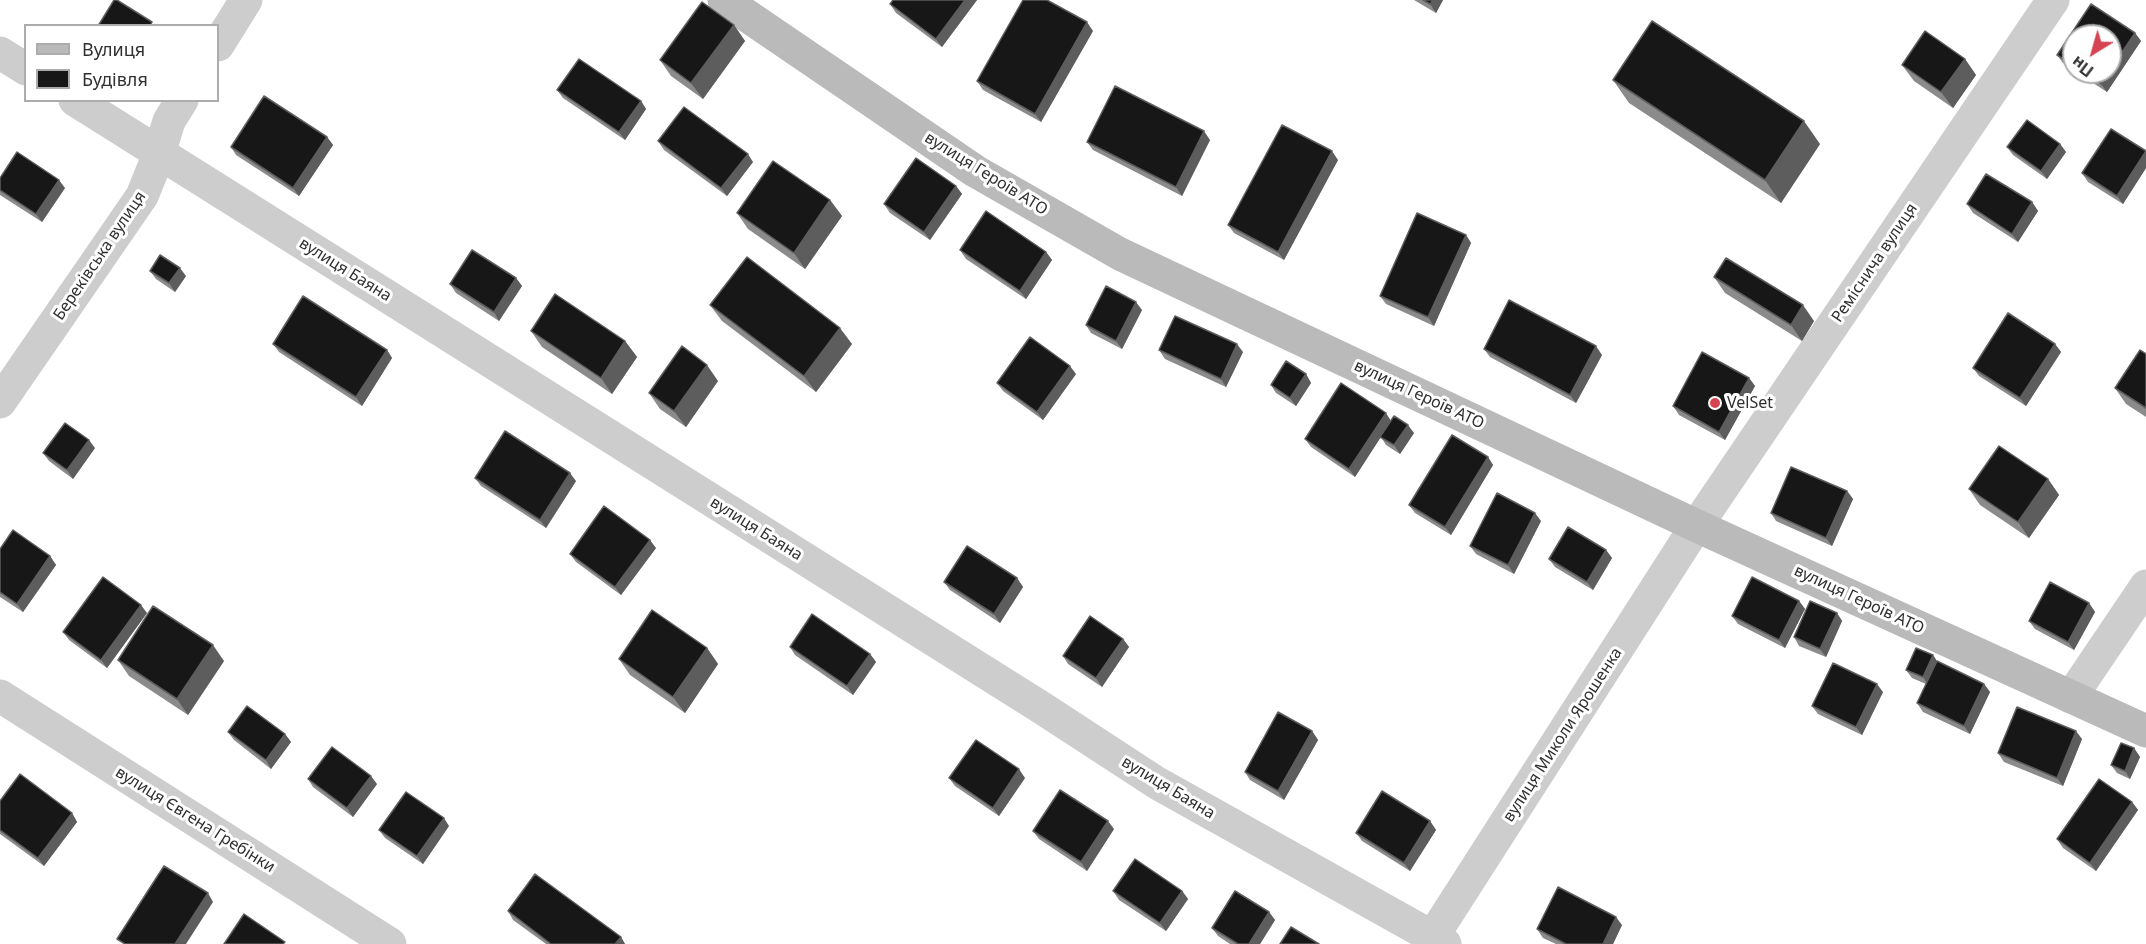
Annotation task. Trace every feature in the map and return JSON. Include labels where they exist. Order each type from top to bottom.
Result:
[{"type":"street","points":[[219,43],[246,0]]},
{"type":"street","name":"вулиця Героїв АТО","points":[[724,0],[975,171],[1120,254],[1696,526],[2146,731]]},
{"type":"street","name":"Реміснича вулиця","points":[[1696,526],[2053,0]]},
{"type":"street","points":[[0,53],[24,68]]},
{"type":"street","name":"вулиця Баяна","points":[[78,102],[1042,708],[1157,783],[1435,942]]},
{"type":"street","name":"Береківська вулиця","points":[[0,402],[142,196],[169,121],[181,102]]},
{"type":"street","name":"вулиця Миколи Ярошенка","points":[[1435,942],[1696,526]]},
{"type":"street","points":[[2071,697],[2146,586]]},
{"type":"street","name":"вулиця Євгена Гребінки","points":[[0,696],[390,944]]},
{"type":"building","points":[[114,0],[152,22],[151,24],[99,24]]},
{"type":"building","points":[[893,0],[965,0],[936,39],[890,4]]},
{"type":"building","points":[[1023,0],[1047,0],[1087,22],[1035,114],[977,81]]},
{"type":"building","points":[[702,2],[734,25],[691,83],[660,60]]},
{"type":"building","points":[[2091,4],[2121,24],[2078,24]]},
{"type":"building","points":[[1652,21],[1804,121],[1765,180],[1613,80]]},
{"type":"building","points":[[2122,24],[2135,33],[2122,52]]},
{"type":"building","points":[[1925,31],[1965,59],[1941,92],[1902,65]]},
{"type":"building","points":[[2062,48],[2062,58],[2057,55]]},
{"type":"building","points":[[579,59],[641,101],[619,132],[557,90]]},
{"type":"building","points":[[1115,86],[1204,131],[1176,187],[1087,142]]},
{"type":"building","points":[[264,96],[327,137],[293,188],[231,147]]},
{"type":"building","points":[[684,107],[748,154],[721,188],[658,141]]},
{"type":"building","points":[[2027,120],[2060,144],[2041,171],[2007,147]]},
{"type":"building","points":[[1282,125],[1332,151],[1278,252],[1228,225]]},
{"type":"building","points":[[2111,129],[2146,151],[2117,196],[2082,173]]},
{"type":"building","points":[[17,152],[59,180],[36,214],[0,190],[0,178]]},
{"type":"building","points":[[916,158],[956,186],[924,232],[884,204]]},
{"type":"building","points":[[773,161],[830,200],[794,253],[737,213]]},
{"type":"building","points":[[1986,174],[2032,202],[2012,234],[1967,204]]},
{"type":"building","points":[[986,211],[1046,252],[1020,291],[960,250]]},
{"type":"building","points":[[1417,213],[1466,235],[1428,317],[1380,296]]},
{"type":"building","points":[[472,250],[516,278],[494,312],[450,284]]},
{"type":"building","points":[[160,255],[180,268],[169,283],[150,271]]},
{"type":"building","points":[[747,257],[840,328],[804,376],[710,305]]},
{"type":"building","points":[[1726,258],[1803,305],[1791,325],[1714,277]]},
{"type":"building","points":[[1106,286],[1136,302],[1116,341],[1086,325]]},
{"type":"building","points":[[555,294],[625,341],[601,378],[531,331]]},
{"type":"building","points":[[303,296],[387,350],[356,397],[273,344]]},
{"type":"building","points":[[1509,300],[1596,346],[1570,395],[1484,349]]},
{"type":"building","points":[[2008,313],[2055,344],[2020,398],[1973,368]]},
{"type":"building","points":[[1175,316],[1237,344],[1221,379],[1159,350]]},
{"type":"building","points":[[1030,337],[1070,366],[1037,412],[997,383]]},
{"type":"building","points":[[682,346],[707,365],[674,411],[649,393]]},
{"type":"building","points":[[2140,350],[2146,354],[2146,408],[2115,388]]},
{"type":"building","name":"VelSet","points":[[1702,352],[1749,378],[1719,432],[1673,406]]},
{"type":"building","points":[[1286,361],[1306,374],[1290,398],[1271,385]]},
{"type":"building","points":[[1341,383],[1386,413],[1349,469],[1305,439]]},
{"type":"building","points":[[1394,416],[1408,425],[1394,445],[1380,437]]},
{"type":"building","points":[[65,423],[89,440],[67,470],[43,453]]},
{"type":"building","points":[[505,431],[570,473],[540,520],[475,478]]},
{"type":"building","points":[[1452,435],[1488,457],[1445,527],[1409,505]]},
{"type":"building","points":[[1999,446],[2048,479],[2018,522],[1969,489]]},
{"type":"building","points":[[1791,467],[1847,491],[1826,538],[1771,513]]},
{"type":"building","points":[[1497,493],[1535,513],[1508,565],[1470,546]]},
{"type":"building","points":[[604,506],[650,540],[615,587],[570,554]]},
{"type":"building","points":[[1568,527],[1606,550],[1587,582],[1549,559]]},
{"type":"building","points":[[13,530],[50,556],[17,604],[0,592],[0,549]]},
{"type":"building","points":[[967,546],[1017,578],[994,614],[944,582]]},
{"type":"building","points":[[103,577],[141,605],[101,660],[63,632]]},
{"type":"building","points":[[1752,577],[1799,601],[1779,640],[1732,616]]},
{"type":"building","points":[[2050,582],[2089,603],[2068,642],[2029,621]]},
{"type":"building","points":[[1810,601],[1837,613],[1820,649],[1794,637]]},
{"type":"building","points":[[153,606],[213,645],[177,699],[118,660]]},
{"type":"building","points":[[652,610],[707,648],[673,697],[619,659]]},
{"type":"building","points":[[812,614],[870,654],[847,686],[790,647]]},
{"type":"building","points":[[1090,616],[1123,639],[1096,678],[1063,656]]},
{"type":"building","points":[[1916,648],[1933,655],[1923,677],[1906,670]]},
{"type":"building","points":[[1937,661],[1984,684],[1964,726],[1917,703]]},
{"type":"building","points":[[1833,663],[1877,684],[1856,727],[1812,706]]},
{"type":"building","points":[[247,706],[285,734],[266,760],[228,732]]},
{"type":"building","points":[[2017,707],[2076,731],[2057,778],[1998,753]]},
{"type":"building","points":[[1278,712],[1312,731],[1278,791],[1245,772]]},
{"type":"building","points":[[976,740],[1019,769],[993,808],[949,778]]},
{"type":"building","points":[[2121,743],[2134,748],[2125,771],[2111,765]]},
{"type":"building","points":[[332,747],[371,776],[347,808],[308,779]]},
{"type":"building","points":[[20,774],[72,813],[38,858],[0,830],[0,801]]},
{"type":"building","points":[[2099,779],[2132,802],[2090,863],[2057,839]]},
{"type":"building","points":[[1060,790],[1108,821],[1081,862],[1033,831]]},
{"type":"building","points":[[1382,791],[1430,821],[1404,863],[1356,833]]},
{"type":"building","points":[[406,792],[444,818],[417,856],[379,830]]},
{"type":"building","points":[[1135,859],[1182,891],[1160,923],[1113,891]]},
{"type":"building","points":[[164,866],[208,893],[175,944],[125,944],[117,939]]},
{"type":"building","points":[[535,874],[621,937],[615,944],[551,944],[508,911]]},
{"type":"building","points":[[1558,887],[1616,917],[1603,944],[1566,944],[1537,929]]},
{"type":"building","points":[[1235,891],[1269,912],[1249,944],[1238,944],[1212,928]]},
{"type":"building","points":[[244,914],[285,942],[283,944],[224,944]]},
{"type":"building","points":[[1291,927],[1319,944],[1280,944]]},
{"type":"place","name":"VelSet","points":[[1715,403]]}]
